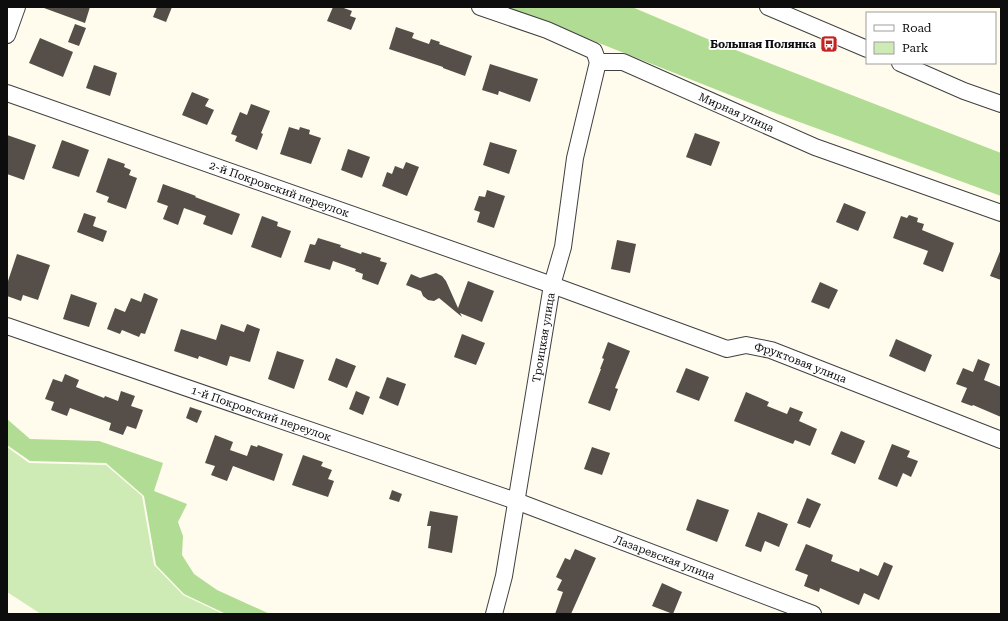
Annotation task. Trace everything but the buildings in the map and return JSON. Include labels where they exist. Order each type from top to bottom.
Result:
[{"type":"street","points":[[7,35],[17,7]]},
{"type":"street","points":[[480,7],[547,30],[594,51],[598,62]]},
{"type":"street","points":[[768,7],[866,49]]},
{"type":"street","name":"Мирная улица","points":[[598,62],[623,62],[815,147],[1001,213]]},
{"type":"street","name":"Троицкая улица","points":[[494,614],[504,576],[552,285],[563,247],[575,158],[598,62]]},
{"type":"street","points":[[902,64],[1001,104]]},
{"type":"street","name":"2-й Покровский переулок","points":[[7,93],[552,285]]},
{"type":"street","name":"Фруктовая улица","points":[[552,285],[727,350],[746,345],[771,350],[1001,440]]},
{"type":"street","name":"1-й Покровский переулок","points":[[7,326],[516,501]]},
{"type":"street","name":"Лазаревская улица","points":[[516,501],[813,614]]},
{"type":"green space","points":[[508,7],[632,7],[710,40],[1001,153],[1001,196],[783,116]]},
{"type":"green space","points":[[7,419],[30,439],[99,441],[163,463],[154,491],[187,504],[178,522],[183,536],[182,555],[194,574],[217,590],[270,614],[226,614],[184,594],[156,565],[144,496],[106,463],[30,461],[7,445]]},
{"type":"green space","points":[[7,447],[29,463],[106,465],[142,496],[154,565],[183,595],[223,614],[41,614],[7,592]]},
{"type":"place","name":"Большая Полянка","points":[[829,44]]}]
